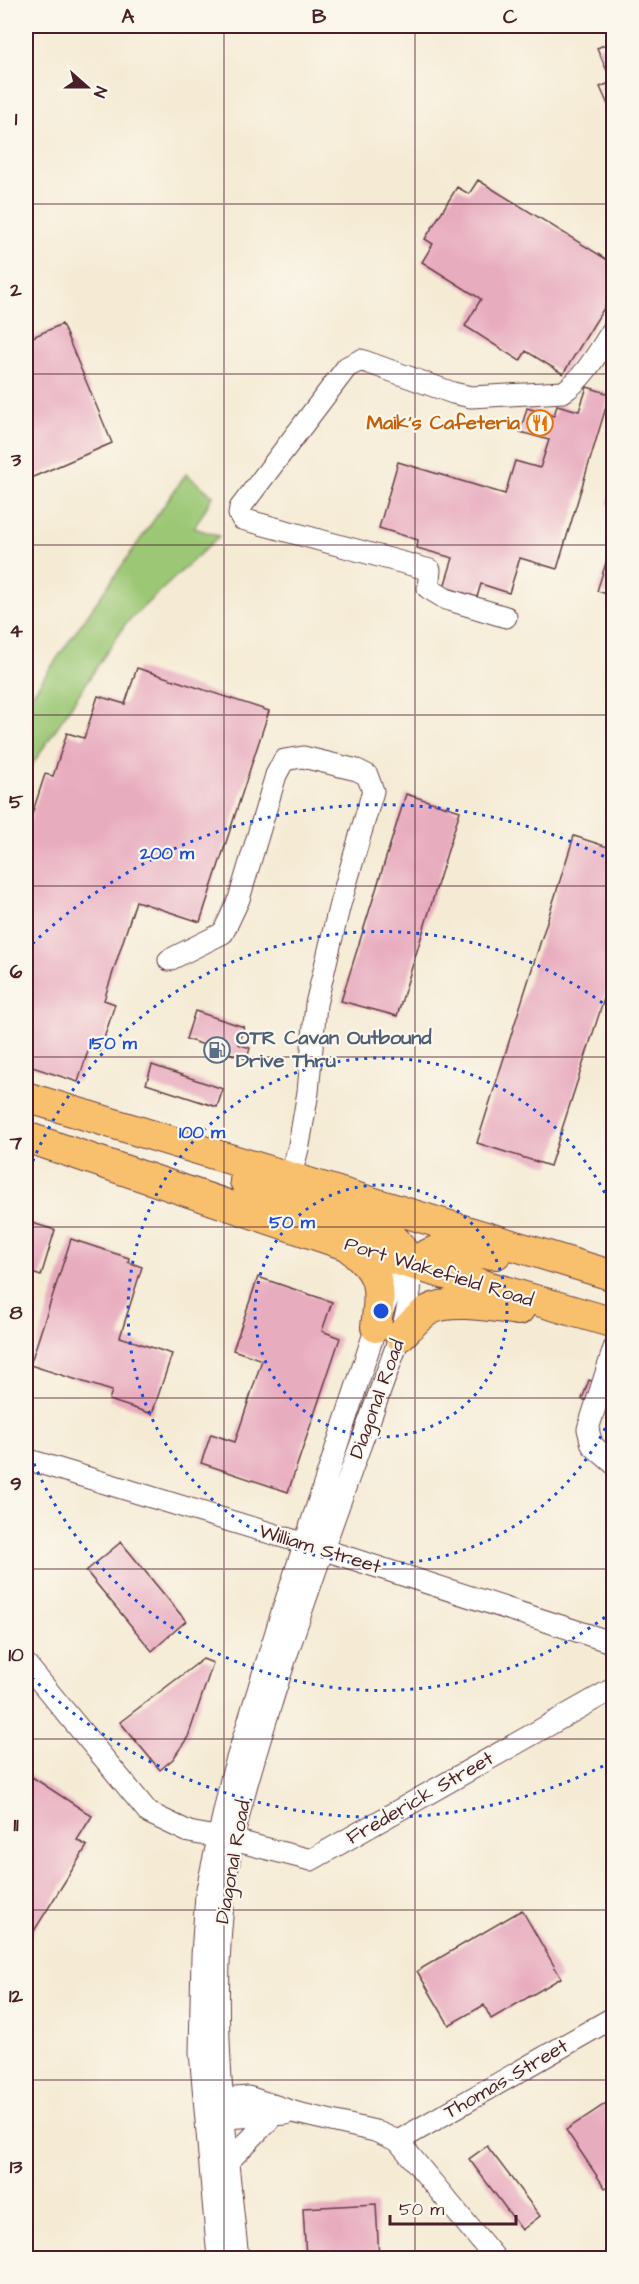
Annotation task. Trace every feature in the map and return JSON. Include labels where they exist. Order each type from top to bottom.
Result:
[{"type":"highway","points":[[26,1096],[290,1179],[614,1276]]},
{"type":"highway","points":[[147,1135],[287,1200],[381,1229],[392,1235],[398,1242],[409,1263],[435,1251],[470,1251],[557,1260]]},
{"type":"highway","name":"Port Wakefield Road","points":[[26,1137],[346,1245],[614,1324]]},
{"type":"highway","points":[[346,1245],[366,1260],[379,1285],[388,1332],[430,1309],[460,1305],[488,1306],[614,1324]]},
{"type":"street","points":[[506,617],[446,599],[428,588],[430,570],[242,519],[239,514],[240,508],[347,367],[361,360],[453,393],[471,397],[563,392],[573,386],[614,328]]},
{"type":"street","points":[[169,960],[223,933],[239,899],[276,775],[284,760],[303,757],[357,770],[367,776],[373,791],[339,908],[316,1004],[308,1092],[299,1145],[290,1179]]},
{"type":"street","name":"Diagonal Road","points":[[238,2259],[228,2162],[200,2052],[203,1925],[206,1894],[225,1839],[232,1775],[252,1708],[315,1547],[388,1332],[398,1275],[409,1263]]},
{"type":"street","points":[[612,1360],[588,1429],[592,1445],[614,1464]]},
{"type":"street","name":"William Street","points":[[26,1459],[315,1547],[614,1643]]},
{"type":"street","name":"Frederick Street","points":[[26,1664],[149,1813],[189,1832],[311,1860],[614,1688]]},
{"type":"street","name":"Thomas Street","points":[[398,2141],[614,2018]]},
{"type":"street","points":[[214,2109],[248,2097],[297,2113],[375,2131],[398,2141],[495,2259]]},
{"type":"street","points":[[214,2109],[274,2115],[297,2113]]},
{"type":"street","name":"Diagonal Road","points":[[214,2109],[218,2259]]},
{"type":"street","points":[[228,2162],[274,2115]]},
{"type":"green space","points":[[186,474],[213,496],[194,528],[219,536],[126,623],[26,774],[26,703]]},
{"type":"building","points":[[614,41],[614,118],[600,87],[612,82],[597,48]]},
{"type":"building","points":[[478,180],[614,264],[614,292],[563,374],[526,351],[520,361],[465,326],[481,299],[422,262],[433,244],[425,239],[457,187],[469,194]]},
{"type":"building","points":[[62,324],[112,443],[26,480],[26,340]]},
{"type":"building","points":[[587,387],[610,394],[557,569],[520,558],[509,593],[481,584],[477,597],[444,587],[453,558],[417,548],[418,540],[379,528],[398,462],[505,494],[515,461],[540,468],[549,440],[520,432],[527,408],[554,416],[557,405],[579,411]]},
{"type":"building","points":[[614,486],[614,506],[607,504]]},
{"type":"building","points":[[614,541],[614,596],[597,591]]},
{"type":"building","points":[[137,668],[269,711],[200,922],[136,901],[104,1000],[115,1004],[100,1051],[89,1048],[78,1082],[26,1065],[26,833],[45,774],[53,776],[67,733],[84,738],[98,696],[125,704]]},
{"type":"building","points":[[406,794],[460,811],[397,1016],[341,1001]]},
{"type":"building","points":[[574,836],[614,849],[614,968],[550,1166],[477,1143]]},
{"type":"building","points":[[195,1011],[244,1027],[238,1044],[250,1048],[247,1059],[186,1039]]},
{"type":"building","points":[[152,1065],[223,1089],[217,1107],[146,1084]]},
{"type":"building","points":[[26,1221],[55,1230],[41,1276],[26,1271]]},
{"type":"building","points":[[71,1239],[129,1258],[128,1262],[142,1267],[120,1337],[172,1354],[152,1414],[109,1400],[112,1391],[30,1365]]},
{"type":"building","points":[[258,1277],[332,1302],[322,1331],[340,1338],[288,1492],[201,1463],[211,1434],[235,1442],[262,1360],[233,1350]]},
{"type":"building","points":[[589,1380],[614,1388],[614,1410],[582,1399]]},
{"type":"building","points":[[121,1542],[186,1621],[152,1651],[86,1571]]},
{"type":"building","points":[[203,1659],[213,1663],[188,1737],[173,1759],[160,1770],[120,1722]]},
{"type":"building","points":[[26,1773],[92,1816],[77,1840],[87,1846],[26,1944]]},
{"type":"building","points":[[522,1910],[561,1978],[491,2019],[484,2005],[449,2025],[417,1971]]},
{"type":"building","points":[[614,2098],[614,2182],[605,2188],[566,2130]]},
{"type":"building","points":[[487,2146],[540,2216],[522,2230],[469,2159]]},
{"type":"building","points":[[376,2204],[379,2258],[306,2258],[303,2208]]},
{"type":"place","name":"Maik's Cafeteria","points":[[540,423]]},
{"type":"place","name":"OTR Cavan Outbound Drive Thru","points":[[217,1050]]}]
